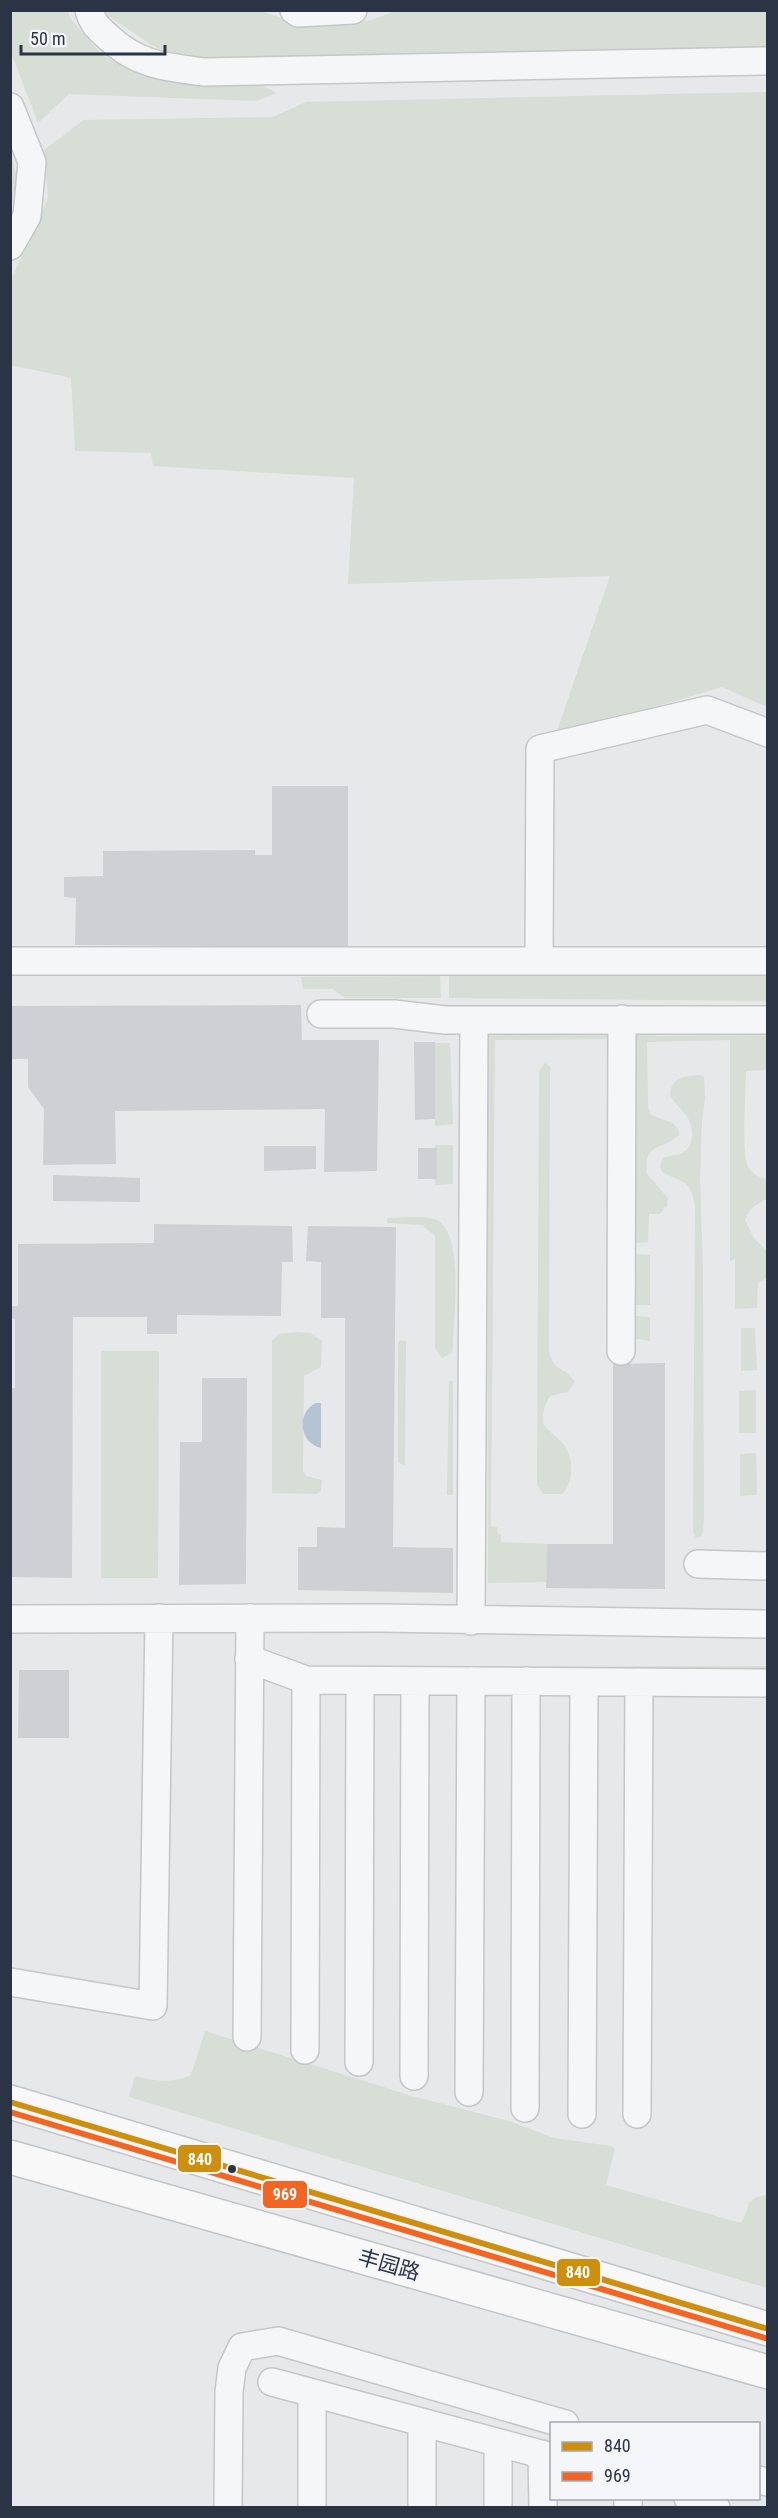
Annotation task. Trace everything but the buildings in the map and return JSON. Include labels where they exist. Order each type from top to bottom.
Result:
[{"type":"main road","points":[[10,2102],[768,2329]]},
{"type":"main road","name":"丰园路","points":[[10,2157],[768,2373]]},
{"type":"street","points":[[89,10],[92,23],[123,52],[155,65],[204,72],[768,61]]},
{"type":"street","points":[[294,10],[298,13],[353,10]]},
{"type":"street","points":[[10,107],[32,162],[27,216],[10,246]]},
{"type":"street","points":[[539,961],[540,749],[707,710],[768,733]]},
{"type":"street","points":[[10,961],[768,961]]},
{"type":"street","points":[[321,1014],[394,1014],[445,1020],[622,1018],[768,1020]]},
{"type":"street","points":[[621,1351],[622,1018]]},
{"type":"street","points":[[471,1621],[474,1020]]},
{"type":"street","points":[[698,1564],[768,1566]]},
{"type":"street","points":[[10,1982],[153,2006],[159,1618]]},
{"type":"street","points":[[247,2037],[250,1618]]},
{"type":"street","points":[[10,1619],[250,1618],[768,1624]]},
{"type":"street","points":[[249,1659],[306,1680],[768,1683]]},
{"type":"street","points":[[305,2050],[306,1680]]},
{"type":"street","points":[[359,2062],[360,1681]]},
{"type":"street","points":[[414,2076],[415,1681]]},
{"type":"street","points":[[469,2092],[471,1681]]},
{"type":"street","points":[[525,2108],[526,1682]]},
{"type":"street","points":[[582,2114],[584,1682]]},
{"type":"street","points":[[637,2114],[639,1682]]},
{"type":"street","points":[[228,2508],[229,2392],[232,2368],[242,2347],[278,2341],[558,2422]]},
{"type":"street","points":[[272,2382],[547,2455],[543,2508]]},
{"type":"street","points":[[312,2393],[312,2508]]},
{"type":"street","points":[[422,2422],[422,2508]]},
{"type":"street","points":[[498,2443],[498,2508]]},
{"type":"street","points":[[691,2500],[716,2508]]},
{"type":"shaded area","points":[[398,10],[767,11],[767,49],[195,62],[153,46],[101,11],[261,11],[299,24],[332,25],[372,20]]},
{"type":"shaded area","points":[[11,11],[68,11],[70,18],[102,55],[143,75],[196,85],[256,82],[277,93],[256,101],[69,94],[38,123],[11,52]]},
{"type":"shaded area","points":[[767,92],[767,707],[722,687],[555,737],[610,576],[348,584],[354,478],[153,466],[151,453],[75,451],[71,378],[11,365],[11,280],[48,198],[44,150],[84,120],[273,117],[306,102]]},
{"type":"shaded area","points":[[10,153],[17,178],[11,208]]},
{"type":"shaded area","points":[[767,975],[767,1001],[449,998],[449,976]]},
{"type":"shaded area","points":[[440,976],[441,998],[345,998],[333,989],[303,989],[301,977]]},
{"type":"shaded area","points":[[638,1031],[649,1031],[656,1036],[767,1035],[767,1070],[746,1071],[744,1135],[746,1160],[752,1172],[767,1179],[767,1199],[753,1207],[745,1220],[754,1238],[767,1251],[767,1278],[758,1283],[757,1308],[735,1309],[735,1259],[730,1261],[730,1040],[647,1042],[648,1107],[651,1115],[673,1123],[679,1130],[679,1135],[655,1148],[648,1157],[647,1174],[668,1198],[667,1205],[660,1214],[649,1214],[648,1242],[634,1243],[634,1254],[650,1255],[650,1305],[635,1305],[635,1316],[650,1317],[650,1341],[633,1338],[632,1037]]},
{"type":"shaded area","points":[[487,1034],[613,1034],[613,1039],[495,1040],[491,1526],[497,1527],[498,1534],[501,1534],[501,1542],[547,1544],[546,1582],[488,1583]]},
{"type":"shaded area","points":[[435,1043],[450,1043],[453,1124],[435,1126]]},
{"type":"shaded area","points":[[545,1063],[550,1066],[549,1349],[556,1366],[575,1382],[567,1392],[550,1396],[543,1413],[543,1424],[564,1445],[570,1456],[571,1477],[562,1494],[543,1494],[537,1485],[539,1071]]},
{"type":"shaded area","points":[[689,1076],[704,1077],[705,1099],[700,1178],[703,1271],[704,1516],[703,1532],[701,1537],[696,1538],[693,1531],[695,1205],[688,1186],[662,1172],[660,1166],[663,1158],[678,1155],[687,1150],[692,1135],[688,1118],[670,1095],[673,1084]]},
{"type":"shaded area","points":[[435,1145],[453,1145],[453,1184],[435,1185]]},
{"type":"shaded area","points":[[387,1218],[434,1219],[444,1226],[450,1239],[455,1276],[453,1347],[452,1353],[442,1358],[435,1348],[435,1236],[422,1225],[387,1223]]},
{"type":"shaded area","points":[[741,1328],[755,1328],[757,1370],[741,1371]]},
{"type":"shaded area","points":[[310,1333],[322,1341],[321,1367],[304,1376],[303,1471],[306,1476],[322,1480],[321,1491],[317,1494],[272,1493],[272,1341],[279,1334]]},
{"type":"shaded area","points":[[400,1340],[406,1341],[405,1465],[398,1463],[398,1343]]},
{"type":"shaded area","points":[[101,1351],[159,1351],[158,1578],[101,1578]]},
{"type":"shaded area","points":[[449,1381],[453,1381],[453,1495],[447,1495]]},
{"type":"shaded area","points":[[756,1390],[756,1433],[739,1433],[739,1391]]},
{"type":"shaded area","points":[[756,1453],[757,1495],[740,1496],[740,1454]]},
{"type":"shaded area","points":[[768,1666],[767,1669],[314,1667]]},
{"type":"shaded area","points":[[205,2031],[412,2096],[509,2121],[554,2138],[611,2146],[615,2149],[606,2185],[741,2223],[751,2201],[759,2196],[767,2195],[767,2288],[129,2097],[135,2076],[164,2081],[177,2080],[191,2075]]},
{"type":"water","points":[[316,1403],[321,1403],[321,1448],[308,1440],[303,1427],[305,1413]]},
{"type":"transit line","name":"840","points":[[10,2102],[768,2329]]},
{"type":"transit line","name":"969","points":[[10,2112],[765,2338]]}]
